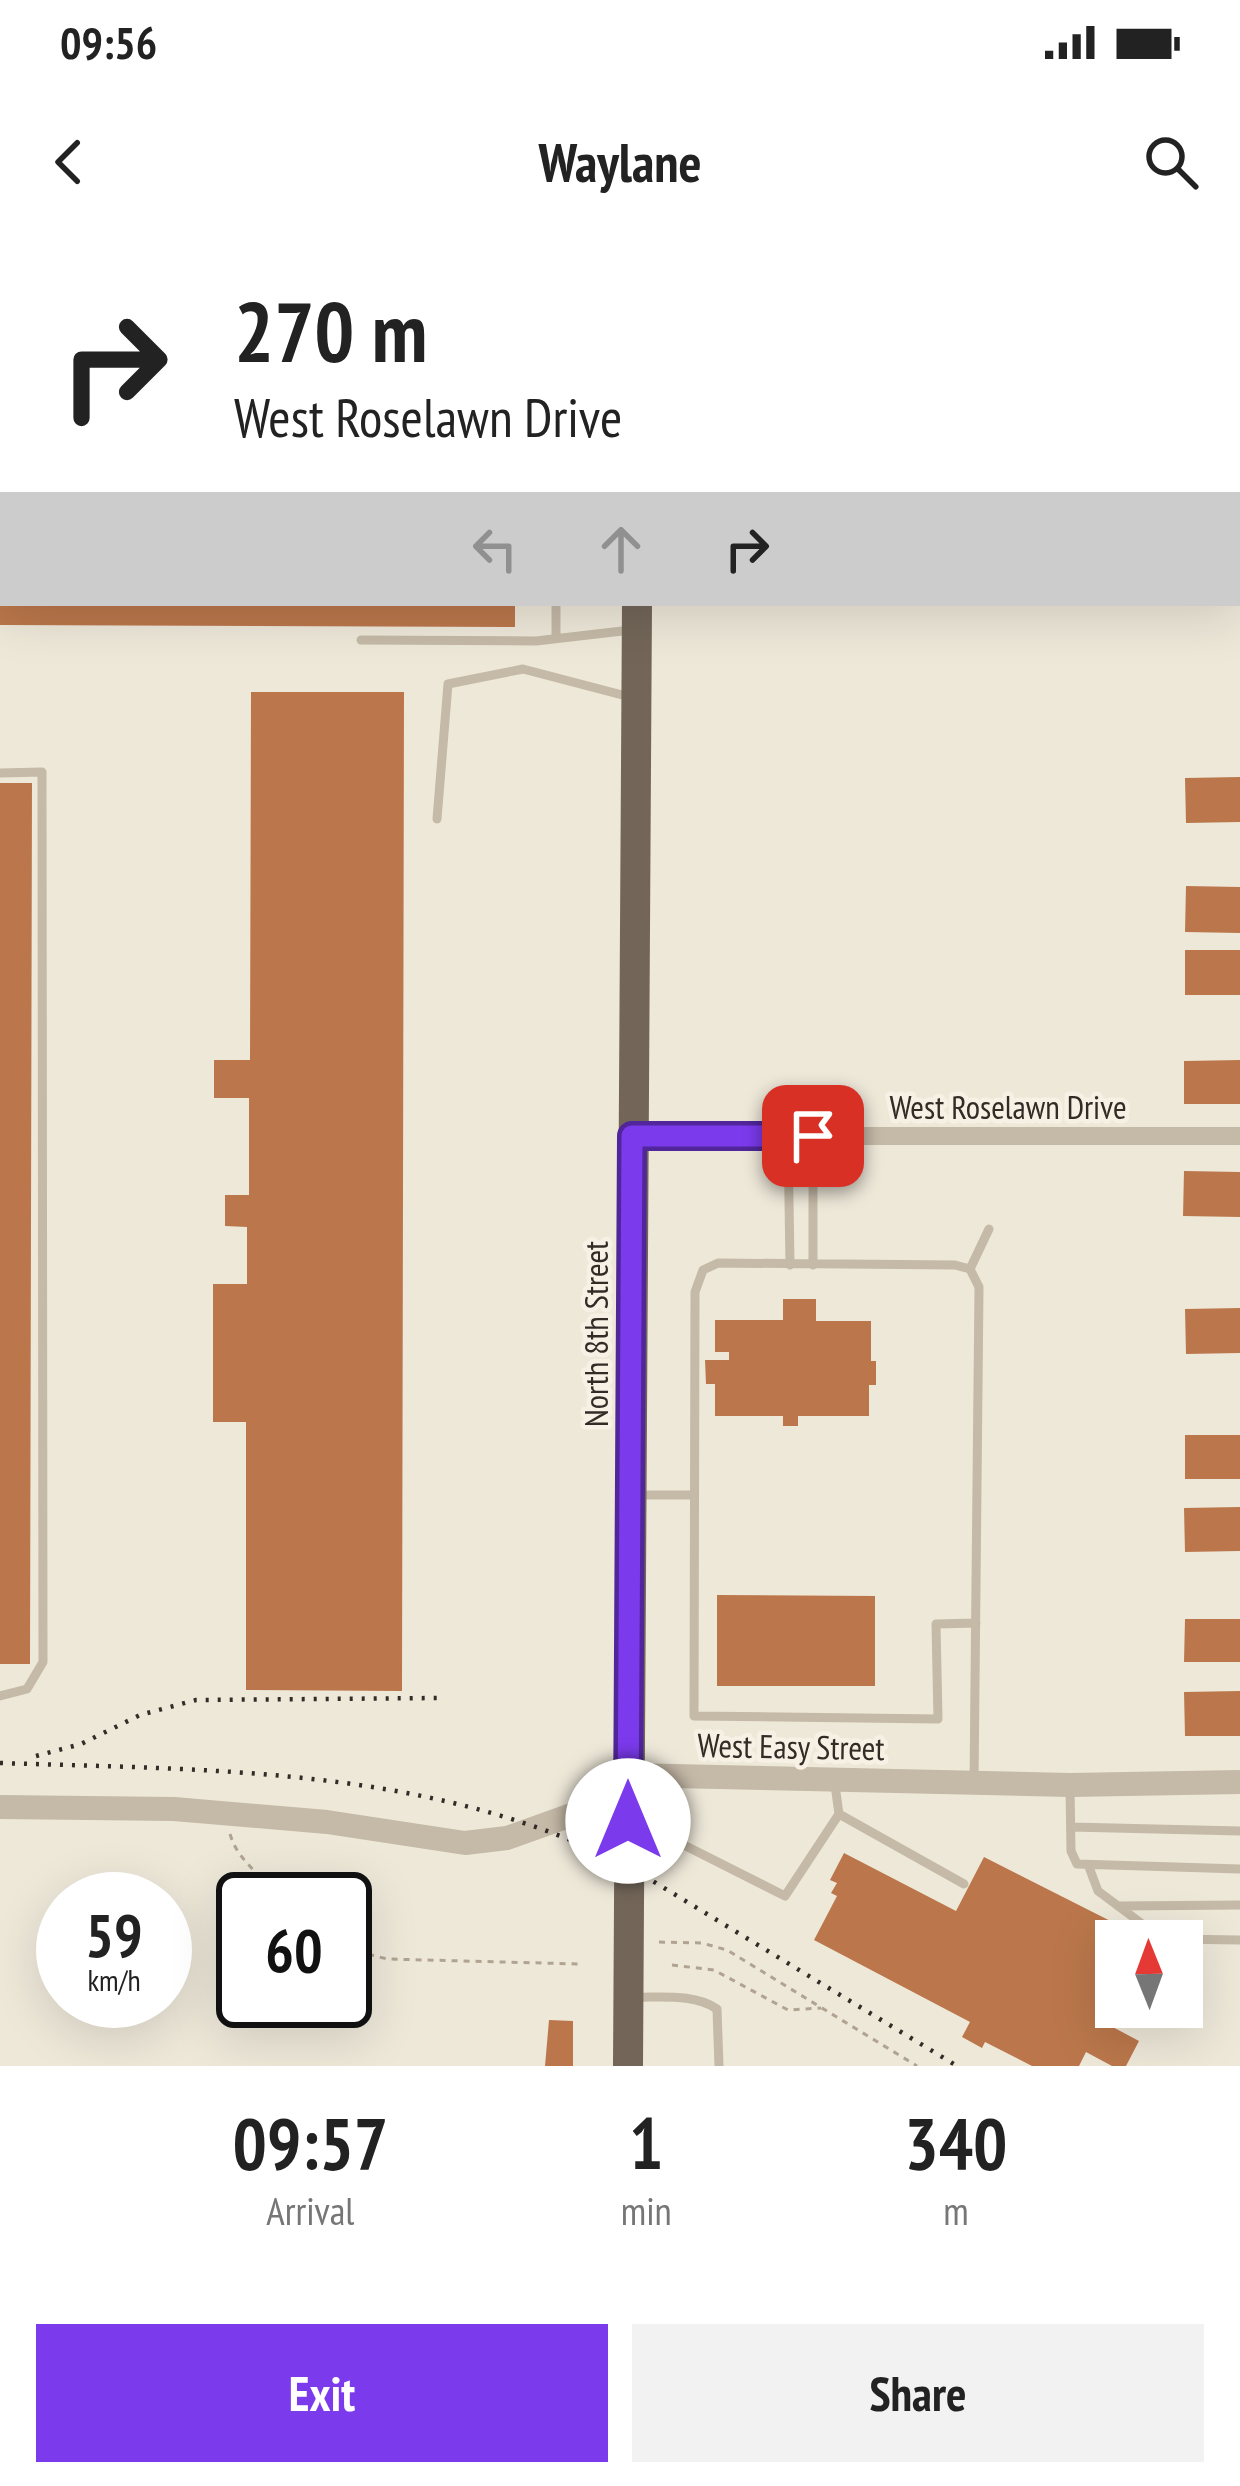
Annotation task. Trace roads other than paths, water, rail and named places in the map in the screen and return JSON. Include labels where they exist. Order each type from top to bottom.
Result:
[{"type":"main road","name":"North 8th Street","points":[[628,2066],[637,616]]},
{"type":"street","name":"West Roselawn Drive","points":[[632,1136],[1240,1136]]},
{"type":"street","name":"West Easy Street","points":[[628,1775],[974,1783],[1240,1782]]},
{"type":"street","points":[[0,1807],[174,1809],[327,1822],[465,1843],[507,1838],[591,1808],[628,1775]]},
{"type":"lane","points":[[556,606],[556,638]]},
{"type":"lane","points":[[361,640],[556,638],[637,616]]},
{"type":"lane","points":[[437,819],[448,684],[523,669],[635,698]]},
{"type":"lane","points":[[0,773],[42,772],[43,1474],[43,1662],[26,1689],[0,1696]]},
{"type":"lane","points":[[788,1136],[790,1265]]},
{"type":"lane","points":[[813,1136],[813,1265]]},
{"type":"lane","points":[[970,1269],[989,1229]]},
{"type":"lane","points":[[974,1783],[976,1623],[979,1287],[970,1269],[956,1264],[718,1263],[703,1270],[695,1283],[694,1716],[938,1719],[936,1624],[976,1623]]},
{"type":"lane","points":[[629,1496],[694,1496]]},
{"type":"lane","points":[[668,1838],[785,1896],[839,1814],[835,1780]]},
{"type":"lane","points":[[1070,1784],[1071,1851],[1077,1864],[1240,1869]]},
{"type":"lane","points":[[839,1814],[964,1884]]},
{"type":"lane","points":[[1071,1827],[1240,1831]]},
{"type":"lane","points":[[1089,1867],[1098,1891],[1153,1932],[1171,1939],[1240,1940]]},
{"type":"lane","points":[[1118,1906],[1240,1905]]},
{"type":"lane","points":[[628,1997],[706,2001],[717,2009],[719,2066]]},
{"type":"railway","points":[[36,1756],[81,1744],[140,1715],[196,1700],[439,1698]]},
{"type":"railway","points":[[0,1763],[321,1780],[477,1809],[554,1833],[628,1866],[957,2066]]}]
